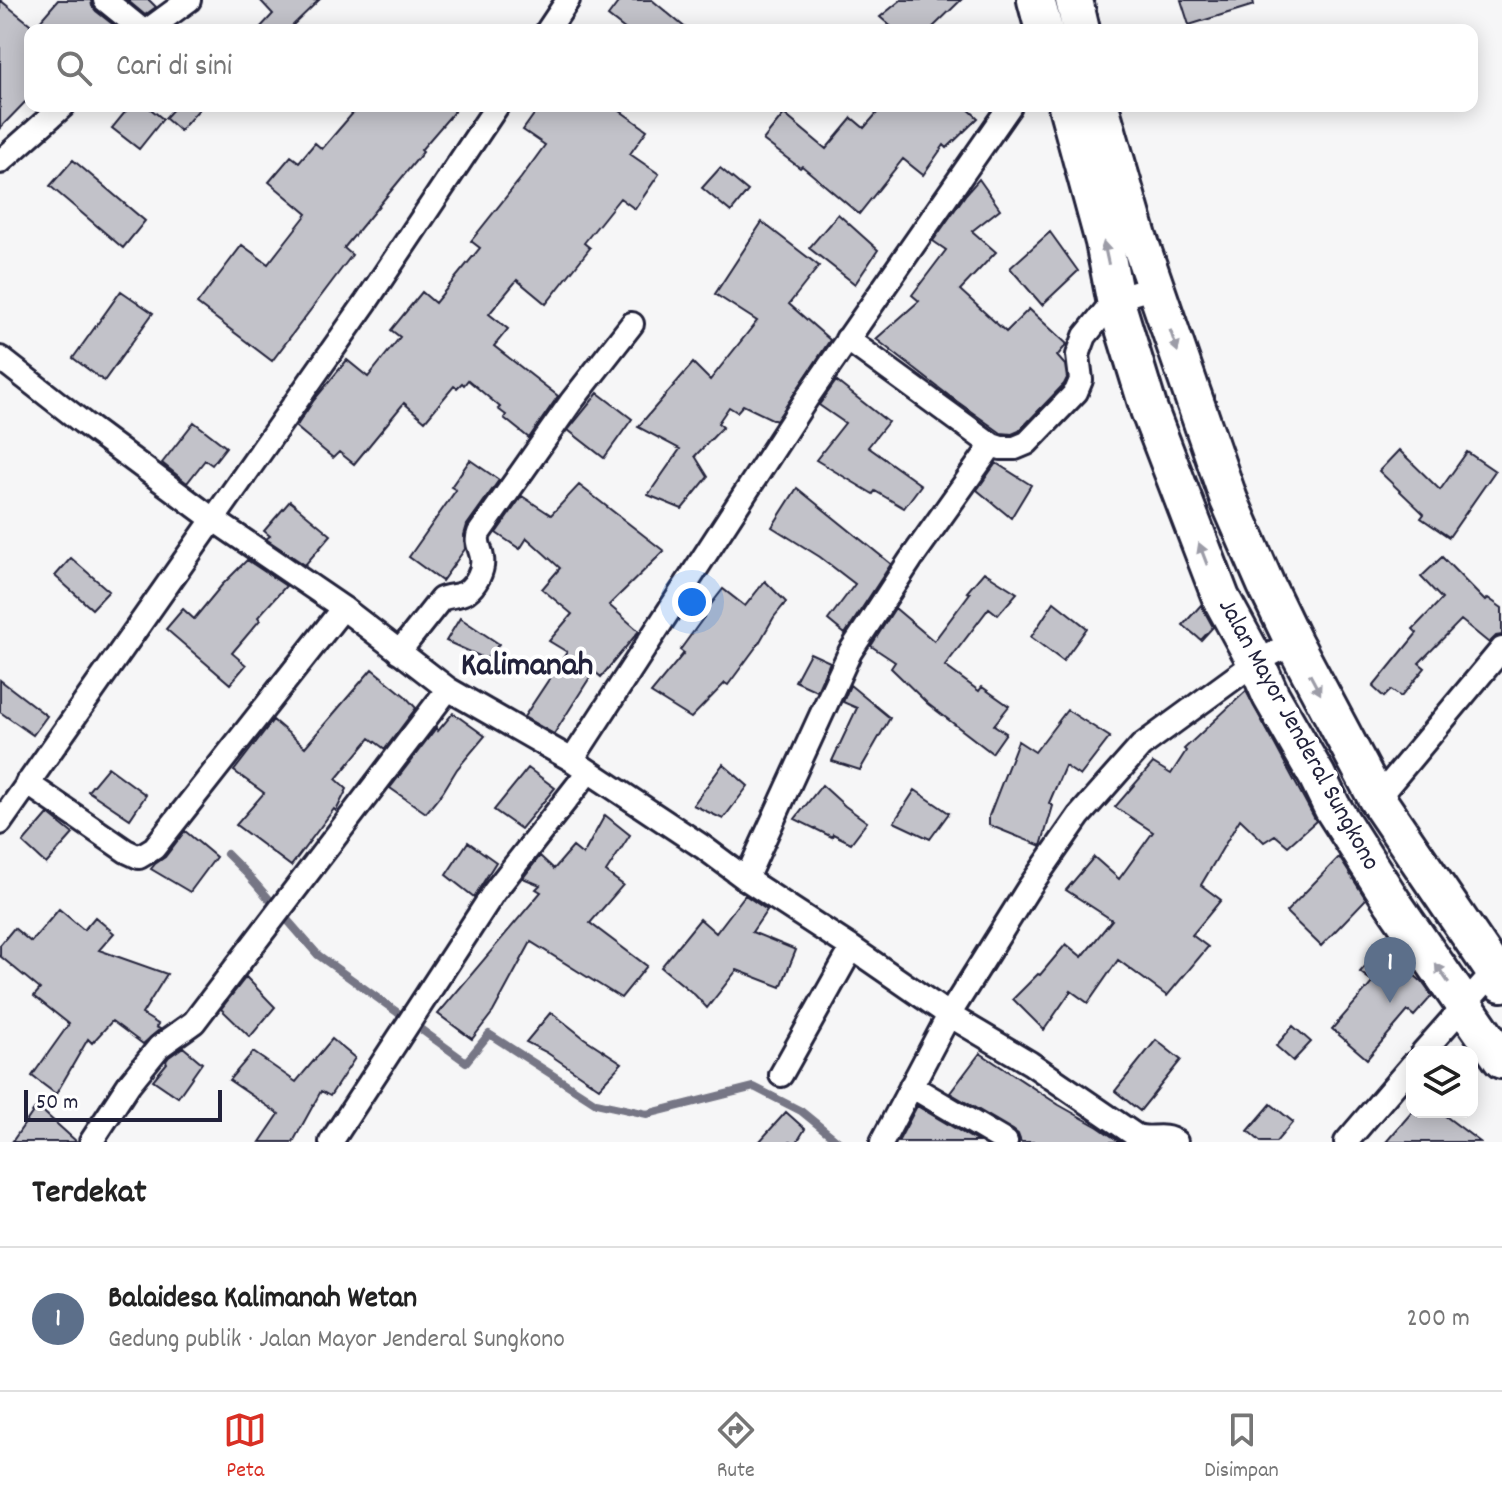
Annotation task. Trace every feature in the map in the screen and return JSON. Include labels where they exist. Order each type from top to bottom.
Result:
[{"type":"main road","points":[[1036,0],[1042,24]]},
{"type":"main road","points":[[1074,0],[1080,24]]},
{"type":"main road","name":"Jalan Mayor Jenderal Sungkono","points":[[1069,112],[1104,242],[1115,299],[1149,410],[1221,598],[1332,807],[1393,903],[1502,1060]]},
{"type":"main road","name":"Jalan Mayor Jenderal Sungkono","points":[[1102,112],[1138,237],[1229,500],[1294,643],[1377,799],[1498,977]]},
{"type":"street","points":[[105,0],[135,24]]},
{"type":"street","points":[[156,24],[189,0]]},
{"type":"street","points":[[552,24],[568,0]]},
{"type":"street","points":[[0,162],[56,112]]},
{"type":"street","points":[[0,823],[366,302],[493,112]]},
{"type":"street","points":[[331,1142],[580,766],[747,488],[1006,112]]},
{"type":"street","points":[[847,339],[992,445],[1015,448],[1027,443],[1076,392],[1081,380],[1080,346],[1115,299],[1155,287]]},
{"type":"street","points":[[399,652],[444,596],[458,596],[475,583],[483,561],[477,541],[479,533],[571,402],[632,324]]},
{"type":"street","points":[[0,358],[214,520],[343,608],[448,689],[580,766],[949,1015],[1030,1063],[1118,1134],[1146,1139],[1164,1136],[1176,1142]]},
{"type":"street","points":[[746,879],[850,652],[992,445]]},
{"type":"street","points":[[27,783],[139,857],[154,848],[343,608]]},
{"type":"street","points":[[882,1142],[949,1015],[1028,889],[1079,816],[1141,746],[1256,662],[1294,643]]},
{"type":"street","points":[[1377,799],[1502,649]]},
{"type":"street","points":[[91,1142],[129,1084],[159,1047],[194,1022],[448,689]]},
{"type":"street","points":[[781,1075],[852,948]]},
{"type":"street","points":[[1428,1046],[1463,1006],[1498,977]]},
{"type":"street","points":[[1346,1142],[1406,1072]]},
{"type":"street","points":[[911,1086],[1006,1142]]},
{"type":"building","points":[[0,0],[30,24],[24,24],[24,103],[0,128]]},
{"type":"building","points":[[58,0],[91,0],[96,11],[112,24],[37,24]]},
{"type":"building","points":[[127,0],[149,0],[156,7],[145,15]]},
{"type":"building","points":[[260,0],[319,0],[294,24],[264,24],[273,14]]},
{"type":"building","points":[[620,0],[652,0],[681,24],[618,24],[608,16]]},
{"type":"building","points":[[901,0],[961,0],[936,24],[888,24],[880,17]]},
{"type":"building","points":[[1181,0],[1253,0],[1254,5],[1189,24]]},
{"type":"building","points":[[125,112],[154,112],[163,119],[139,149],[112,128]]},
{"type":"building","points":[[170,112],[197,112],[180,131],[165,118]]},
{"type":"building","points":[[354,112],[454,112],[344,248],[352,255],[272,361],[197,304],[242,245],[268,264],[307,214],[269,182],[291,156],[299,162],[315,143],[322,149]]},
{"type":"building","points":[[536,112],[622,112],[647,130],[630,154],[659,174],[635,209],[620,198],[584,243],[590,248],[546,304],[517,280],[489,314],[508,329],[494,346],[558,396],[529,438],[504,418],[506,415],[498,409],[500,407],[468,380],[457,388],[454,386],[425,421],[404,403],[354,464],[339,452],[333,458],[296,427],[347,360],[368,377],[400,337],[391,330],[422,292],[435,303],[480,248],[471,241],[545,145],[523,130]]},
{"type":"building","points":[[878,112],[972,112],[978,118],[947,148],[944,145],[923,175],[903,159],[859,214],[802,166],[800,168],[763,140],[784,114],[826,149],[852,118],[864,128]]},
{"type":"building","points":[[73,160],[145,221],[123,248],[50,186]]},
{"type":"building","points":[[720,168],[748,191],[731,212],[702,188]]},
{"type":"building","points":[[979,179],[1000,209],[972,231],[996,252],[960,290],[1006,332],[1029,309],[1067,344],[1057,356],[1065,365],[1067,378],[1064,384],[1019,431],[1012,434],[1001,433],[876,339],[919,301],[912,295],[946,250],[933,241]]},
{"type":"building","points":[[838,214],[878,250],[855,284],[809,248]]},
{"type":"building","points":[[762,222],[819,266],[789,304],[830,340],[776,421],[743,405],[737,412],[729,407],[718,423],[723,427],[695,456],[708,477],[682,509],[648,495],[680,449],[638,427],[693,363],[710,380],[757,321],[715,294]]},
{"type":"building","points":[[1050,232],[1078,271],[1042,305],[1010,268]]},
{"type":"building","points":[[121,291],[153,313],[104,381],[73,358]]},
{"type":"building","points":[[836,381],[888,422],[868,447],[921,485],[904,508],[875,491],[873,494],[816,460],[845,423],[819,405]]},
{"type":"building","points":[[598,393],[632,419],[604,458],[568,430]]},
{"type":"building","points":[[194,422],[226,447],[212,465],[205,460],[187,483],[162,463]]},
{"type":"building","points":[[1399,450],[1440,490],[1467,452],[1495,471],[1449,537],[1421,518],[1424,514],[1379,471]]},
{"type":"building","points":[[470,460],[499,480],[467,525],[465,549],[442,581],[409,557],[456,490],[451,487]]},
{"type":"building","points":[[996,463],[1031,485],[1011,518],[977,490]]},
{"type":"building","points":[[579,485],[664,551],[609,605],[639,631],[601,677],[594,671],[554,734],[524,717],[567,652],[549,641],[572,614],[542,589],[560,568],[527,538],[520,549],[496,533],[522,496],[551,515]]},
{"type":"building","points":[[797,488],[891,564],[845,634],[828,620],[855,584],[820,557],[772,527]]},
{"type":"building","points":[[290,501],[331,535],[305,565],[266,539],[270,536],[264,531]]},
{"type":"building","points":[[1442,557],[1485,601],[1488,598],[1502,608],[1502,635],[1489,643],[1461,620],[1419,663],[1425,668],[1401,697],[1391,690],[1384,697],[1373,687],[1417,633],[1413,629],[1442,599],[1421,577]]},
{"type":"building","points":[[71,558],[109,591],[92,609],[55,576]]},
{"type":"building","points":[[247,560],[286,586],[232,653],[246,665],[230,684],[166,629],[183,609],[194,619]]},
{"type":"building","points":[[984,572],[1017,593],[998,615],[989,608],[945,666],[979,691],[982,687],[1009,706],[994,725],[1006,733],[992,753],[928,704],[891,668],[895,662],[871,646],[895,608],[934,641]]},
{"type":"building","points":[[765,581],[786,602],[728,685],[725,683],[691,718],[651,693],[684,653],[680,650],[723,589],[745,606]]},
{"type":"building","points":[[1054,602],[1087,628],[1063,661],[1031,637]]},
{"type":"building","points":[[1201,605],[1213,627],[1201,640],[1183,625]]},
{"type":"building","points":[[460,618],[499,644],[486,659],[446,641]]},
{"type":"building","points":[[810,653],[830,662],[817,691],[795,681]]},
{"type":"building","points":[[372,669],[416,708],[385,749],[370,738],[336,779],[347,789],[336,811],[334,809],[291,866],[236,825],[264,793],[234,771],[273,720],[305,747]]},
{"type":"building","points":[[0,680],[47,716],[33,735],[0,712]]},
{"type":"building","points":[[850,685],[890,718],[860,770],[832,761],[857,708],[843,702]]},
{"type":"building","points":[[1246,691],[1316,821],[1288,846],[1275,835],[1264,842],[1240,819],[1201,885],[1221,900],[1192,935],[1208,947],[1167,996],[1118,960],[1088,1003],[1071,991],[1044,1030],[1013,999],[1040,975],[1066,944],[1082,957],[1112,920],[1066,890],[1094,857],[1119,879],[1153,832],[1115,807],[1153,763],[1171,774],[1186,751],[1184,749]]},
{"type":"building","points":[[1067,710],[1110,737],[1080,776],[1065,766],[1049,803],[1053,806],[1041,846],[989,825],[989,816],[1018,741],[1035,752]]},
{"type":"building","points":[[453,713],[485,736],[426,813],[390,788],[436,728],[438,731]]},
{"type":"building","points":[[723,764],[748,786],[723,819],[693,805]]},
{"type":"building","points":[[108,767],[146,795],[130,819],[88,791]]},
{"type":"building","points":[[528,768],[555,788],[521,829],[494,810]]},
{"type":"building","points":[[822,785],[867,822],[851,843],[795,819]]},
{"type":"building","points":[[915,790],[949,813],[930,839],[894,822]]},
{"type":"building","points":[[48,814],[73,834],[46,864],[23,843]]},
{"type":"building","points":[[605,815],[630,835],[606,872],[623,885],[590,923],[647,966],[621,998],[531,942],[493,1012],[472,1039],[438,1014],[541,892],[536,889],[540,885],[523,878],[540,856],[554,869],[573,847],[583,855]]},
{"type":"building","points":[[185,831],[216,857],[190,892],[151,869],[165,857]]},
{"type":"building","points":[[468,842],[496,862],[474,897],[446,875]]},
{"type":"building","points":[[1339,857],[1366,899],[1321,946],[1286,912]]},
{"type":"building","points":[[745,895],[767,910],[752,932],[796,950],[781,987],[737,970],[707,1008],[661,967],[700,919],[716,933]]},
{"type":"building","points":[[59,909],[84,930],[95,917],[114,933],[99,950],[167,974],[142,1014],[158,1024],[156,1027],[160,1029],[143,1044],[112,1021],[92,1043],[88,1039],[56,1094],[32,1076],[69,1024],[34,996],[40,989],[0,956],[0,945],[14,928],[31,942]]},
{"type":"building","points":[[1382,947],[1422,982],[1432,996],[1414,1016],[1408,1011],[1367,1059],[1332,1029],[1373,982],[1360,972]]},
{"type":"building","points":[[246,977],[275,1007],[250,1037],[221,1009]]},
{"type":"building","points":[[551,1012],[622,1063],[599,1088],[526,1042]]},
{"type":"building","points":[[1293,1026],[1311,1042],[1293,1061],[1276,1046]]},
{"type":"building","points":[[332,1039],[355,1058],[330,1096],[321,1091],[293,1142],[260,1142],[279,1114],[229,1080],[253,1052],[296,1082]]},
{"type":"building","points":[[1156,1040],[1181,1060],[1140,1111],[1115,1091]]},
{"type":"building","points":[[183,1047],[202,1063],[178,1097],[153,1080],[169,1057]]},
{"type":"building","points":[[980,1053],[1120,1142],[1021,1142],[1013,1130],[950,1093]]},
{"type":"building","points":[[1271,1104],[1293,1122],[1276,1142],[1261,1142],[1248,1131]]},
{"type":"building","points":[[37,1106],[77,1142],[12,1142]]},
{"type":"building","points":[[917,1106],[978,1142],[898,1142]]},
{"type":"building","points":[[786,1112],[805,1129],[797,1142],[759,1142]]},
{"type":"building","points":[[1407,1118],[1448,1118],[1480,1142],[1386,1142]]},
{"type":"waterway","points":[[227,854],[318,955],[466,1062],[489,1034],[596,1103],[647,1114],[754,1087],[801,1111],[839,1142]]},
{"type":"place","name":"Balaidesa Kalimanah Wetan","points":[[1390,1003]]},
{"type":"district","name":"Kalimanah","points":[[527,667]]}]
